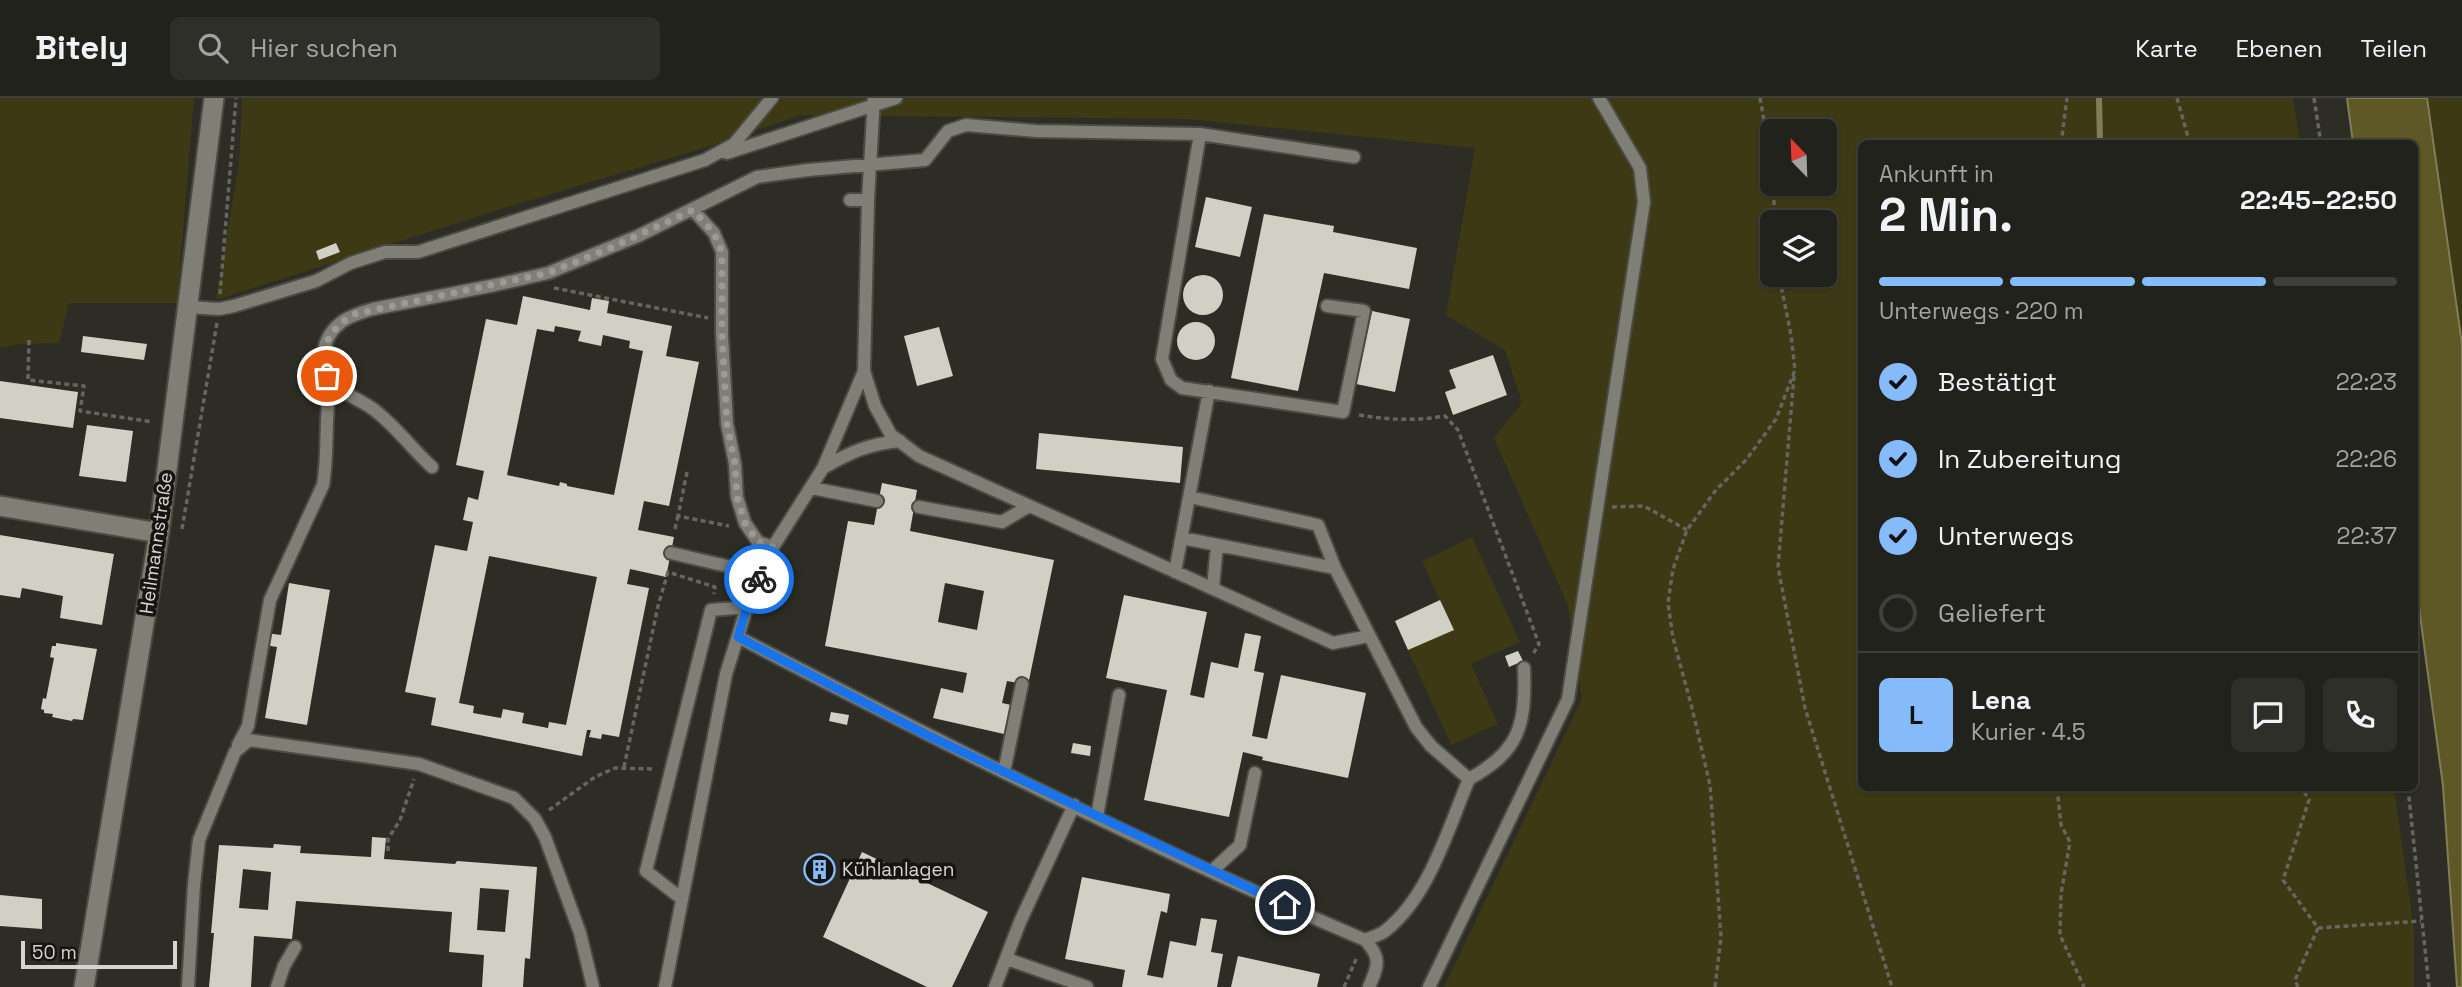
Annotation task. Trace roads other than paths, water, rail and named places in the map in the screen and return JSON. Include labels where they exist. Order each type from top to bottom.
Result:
[{"type":"street","name":"Heilmannstraße","points":[[84,987],[159,533],[215,98]]},
{"type":"street","points":[[0,506],[159,533]]},
{"type":"lane","points":[[705,160],[734,144],[772,98]]},
{"type":"lane","points":[[188,306],[219,309],[281,293],[316,281],[362,259],[385,252],[418,252],[705,160],[874,102],[897,98]]},
{"type":"lane","points":[[1429,987],[1567,699],[1644,202],[1640,168],[1599,98]]},
{"type":"lane","points":[[874,102],[867,201],[864,372],[875,406],[891,435],[919,456],[1334,643],[1369,636]]},
{"type":"lane","points":[[432,467],[377,412],[338,387],[323,365],[323,352],[328,335],[354,314],[548,273],[693,210],[757,177],[925,160],[948,131],[966,125],[1036,131],[1200,135],[1354,158]]},
{"type":"lane","points":[[1200,135],[1162,359],[1171,380],[1182,388],[1343,412],[1364,311],[1327,306]]},
{"type":"lane","points":[[850,200],[867,201]]},
{"type":"lane","points":[[693,210],[714,233],[722,252],[727,424],[735,464],[737,497],[745,523],[758,542],[773,547]]},
{"type":"lane","points":[[665,987],[726,674],[747,607],[773,547],[823,468],[864,372]]},
{"type":"lane","points":[[188,987],[199,840],[248,726],[270,600],[323,485],[331,380]]},
{"type":"lane","points":[[1175,572],[1209,391]]},
{"type":"lane","points":[[823,468],[852,451],[879,443],[900,441]]},
{"type":"lane","points":[[812,488],[877,501]]},
{"type":"lane","points":[[1189,497],[1318,526],[1335,568],[1416,727],[1431,746],[1469,779]]},
{"type":"lane","points":[[919,507],[1002,522],[1030,506]]},
{"type":"lane","points":[[1182,538],[1335,568]]},
{"type":"lane","points":[[1213,589],[1217,545]]},
{"type":"lane","points":[[671,553],[761,574]]},
{"type":"lane","points":[[682,899],[646,871],[711,610],[747,607]]},
{"type":"lane","points":[[738,637],[927,735],[1074,806],[1366,940],[1375,950],[1378,966],[1369,987]]},
{"type":"lane","points":[[1366,940],[1384,932],[1409,907],[1427,880],[1469,779],[1492,767],[1512,747],[1520,721],[1525,687],[1524,668]]},
{"type":"lane","points":[[1004,772],[1021,684]]},
{"type":"lane","points":[[1097,816],[1119,695]]},
{"type":"lane","points":[[235,752],[249,740],[419,764],[514,798],[536,819],[545,837],[580,933],[593,987]]},
{"type":"lane","points":[[1212,871],[1240,845],[1255,774]]},
{"type":"lane","points":[[995,987],[1020,922],[1074,806]]},
{"type":"lane","points":[[277,987],[284,966],[295,947]]},
{"type":"lane","points":[[1007,959],[1073,985],[1087,987]]},
{"type":"waterway","points":[[2099,98],[2100,140]]},
{"type":"place","name":"Kühlanlagen","points":[[819,869]]}]
